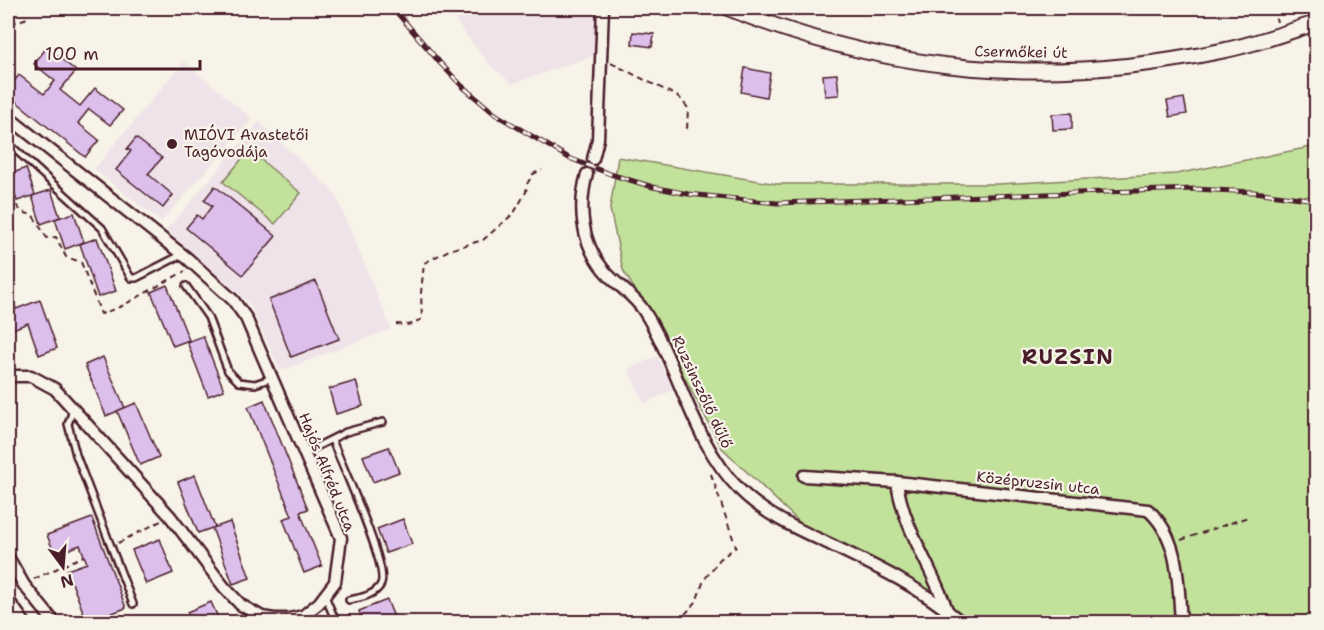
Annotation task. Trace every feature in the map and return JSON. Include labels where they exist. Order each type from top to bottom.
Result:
[{"type":"main road","name":"Csermőkei út","points":[[728,8],[814,38],[882,56],[999,71],[1048,72],[1160,62],[1223,51],[1317,23]]},
{"type":"street","points":[[593,159],[598,139],[603,8]]},
{"type":"street","name":"Hajós Alfréd utca","points":[[8,117],[182,255],[233,300],[246,318],[341,538],[335,582],[304,620],[262,617],[241,605],[224,587],[170,516],[55,389],[31,376],[8,376]]},
{"type":"street","name":"Ruzsinszőlő dűlő","points":[[587,174],[583,187],[582,218],[590,247],[602,269],[643,308],[663,344],[711,450],[723,471],[741,492],[777,519],[901,579],[961,622]]},
{"type":"street","name":"Középruzsin utca","points":[[804,476],[897,482],[1148,510],[1158,519],[1175,553],[1181,622]]},
{"type":"street","points":[[897,482],[899,500],[947,610]]},
{"type":"street","points":[[8,557],[24,585],[54,622]]},
{"type":"street","points":[[8,600],[24,622]]},
{"type":"lane","points":[[8,143],[102,228],[131,278],[136,278],[182,255]]},
{"type":"lane","points":[[186,286],[208,317],[228,371],[239,382],[255,384],[272,378]]},
{"type":"lane","points":[[75,410],[68,424],[76,455],[133,604]]},
{"type":"lane","points":[[304,453],[346,432],[383,422]]},
{"type":"lane","points":[[332,440],[381,564],[383,577],[381,586],[375,591],[349,600]]},
{"type":"lane","points":[[324,594],[336,622]]},
{"type":"path","points":[[1274,8],[1279,35]]},
{"type":"path","points":[[8,10],[12,21],[8,35]]},
{"type":"path","points":[[12,21],[16,22],[30,17]]},
{"type":"path","points":[[601,57],[679,97],[688,108],[687,130]]},
{"type":"path","points":[[396,324],[409,325],[422,319],[421,293],[424,263],[449,250],[483,240],[514,213],[533,174],[542,170]]},
{"type":"path","points":[[8,186],[20,212],[32,214],[47,238],[56,237],[66,258],[81,262],[101,314],[122,306],[188,270]]},
{"type":"path","points":[[678,622],[696,602],[704,580],[720,559],[736,547],[709,470],[711,450]]},
{"type":"path","points":[[110,547],[170,516]]},
{"type":"path","points":[[1175,553],[1180,540],[1248,517]]},
{"type":"path","points":[[27,582],[84,556]]},
{"type":"shaded area","points":[[446,8],[594,8],[595,55],[512,84],[488,63]]},
{"type":"shaded area","name":"MIÓVI Avastetői Tagóvodája","points":[[184,61],[252,119],[161,222],[94,169]]},
{"type":"shaded area","points":[[259,122],[335,193],[391,329],[280,371],[250,304],[166,230]]},
{"type":"shaded area","points":[[657,356],[673,390],[644,403],[628,369]]},
{"type":"green space","points":[[1316,146],[1316,622],[967,622],[904,576],[816,538],[722,448],[662,335],[623,270],[610,209],[618,157],[777,184],[998,184],[1176,174]]},
{"type":"green space","points":[[249,150],[301,193],[275,224],[223,182]]},
{"type":"building","points":[[633,32],[654,34],[652,47],[632,44]]},
{"type":"building","points":[[47,47],[76,71],[60,90],[80,106],[95,88],[123,110],[110,125],[89,109],[78,123],[99,140],[85,157],[8,95],[8,89],[19,75],[44,94],[55,81],[34,64]]},
{"type":"building","points":[[745,68],[770,73],[766,97],[741,92]]},
{"type":"building","points":[[837,74],[839,95],[825,96],[823,75]]},
{"type":"building","points":[[1184,98],[1187,114],[1170,117],[1167,101]]},
{"type":"building","points":[[1072,113],[1072,129],[1053,130],[1052,114]]},
{"type":"building","points":[[136,138],[162,158],[148,174],[173,195],[163,208],[116,170],[131,151],[127,149]]},
{"type":"building","points":[[26,168],[35,195],[17,201],[8,175]]},
{"type":"building","points":[[215,186],[276,236],[243,275],[186,228],[197,215],[202,219],[212,206],[204,200]]},
{"type":"building","points":[[51,190],[60,217],[41,224],[32,196]]},
{"type":"building","points":[[74,213],[84,242],[65,249],[55,219]]},
{"type":"building","points":[[97,238],[116,291],[98,297],[80,244]]},
{"type":"building","points":[[316,281],[339,339],[291,357],[269,300]]},
{"type":"building","points":[[167,285],[189,340],[173,346],[151,292]]},
{"type":"building","points":[[9,289],[16,309],[40,300],[57,348],[39,355],[28,323],[8,331]]},
{"type":"building","points":[[203,336],[224,390],[208,396],[187,342]]},
{"type":"building","points":[[103,357],[125,408],[106,416],[85,365]]},
{"type":"building","points":[[356,381],[363,406],[336,414],[329,389]]},
{"type":"building","points":[[264,400],[308,509],[300,512],[322,566],[304,573],[283,519],[292,516],[248,407]]},
{"type":"building","points":[[136,403],[159,457],[140,465],[117,411]]},
{"type":"building","points":[[389,447],[399,472],[373,482],[363,456]]},
{"type":"building","points":[[195,475],[215,527],[213,528],[230,522],[250,578],[233,584],[212,528],[198,533],[178,482]]},
{"type":"building","points":[[92,518],[126,608],[87,622],[67,570],[87,563],[80,545],[55,555],[47,535]]},
{"type":"building","points":[[403,519],[412,544],[386,553],[377,529]]},
{"type":"building","points":[[160,539],[173,573],[146,584],[132,550]]},
{"type":"building","points":[[387,600],[396,622],[363,622],[359,611]]},
{"type":"building","points":[[211,602],[220,622],[192,622],[187,612]]},
{"type":"railway","points":[[393,8],[462,86],[495,114],[569,158],[653,187],[688,194],[777,203],[1194,189],[1254,192],[1316,200]]},
{"type":"place","name":"MIÓVI Avastetői Tagóvodája","points":[[172,144]]},
{"type":"district","name":"RUZSIN","points":[[1068,357]]}]
